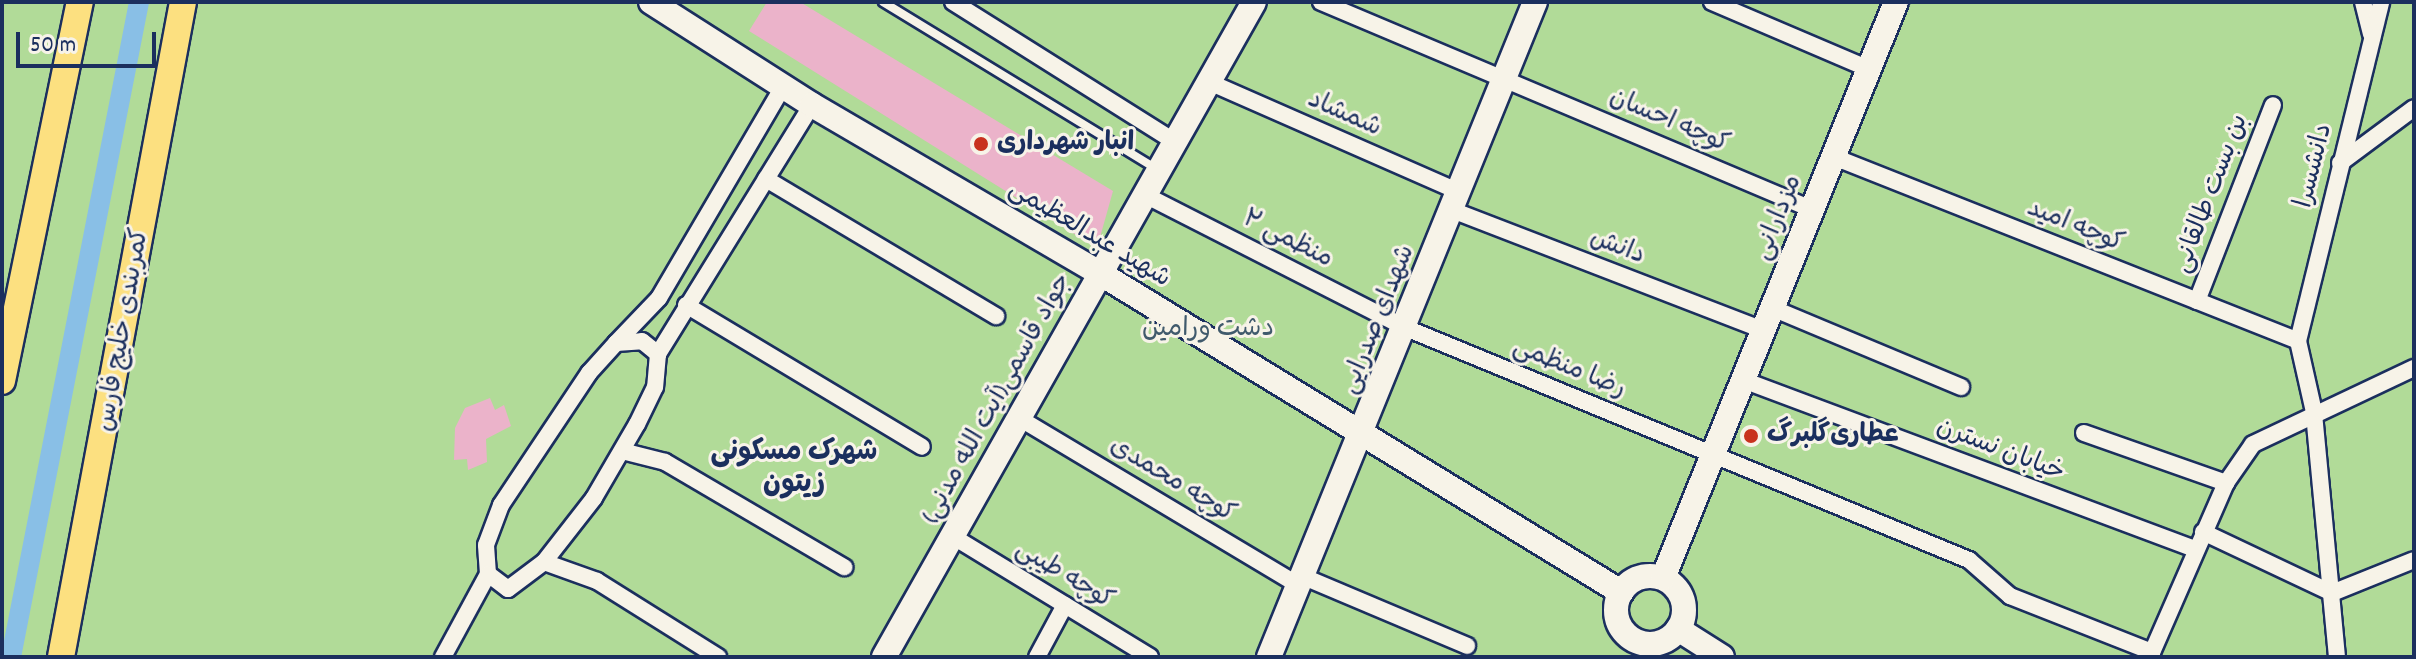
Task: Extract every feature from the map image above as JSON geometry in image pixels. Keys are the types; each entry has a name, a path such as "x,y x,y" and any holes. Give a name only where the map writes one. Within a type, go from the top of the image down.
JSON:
{"main road":[{"path":"2,381 80,2"},
{"name":"کمربندی خلیج فارس","path":"61,657 183,2"}],"street":[{"name":"شهید عبدالعظیمی","path":"651,2 812,105 1101,274 1621,592"},
{"path":"953,2 1175,142"},
{"name":"جواد قاسمی(آیت الله مدنی)","path":"884,657 1254,2"},
{"name":"کوچه احسان","path":"1321,2 1814,210"},
{"name":"شهدای صدرایی","path":"1269,657 1363,434 1535,2"},
{"path":"1712,2 1869,69"},
{"name":"مزدارانی","path":"1663,578 1896,2"},
{"path":"2363,2 2372,35"},
{"name":"دانشسرا","path":"2298,341 2381,2"},
{"name":"شمشاد","path":"1209,82 1456,201"},
{"path":"443,657 488,574 486,545 501,505 545,432 616,343 659,298 783,87"},
{"path":"488,574 508,589 544,562 594,498 655,387 658,354 812,105"},
{"name":"بن بست طالقانی","path":"2197,301 2273,105"},
{"path":"2340,163 2414,108"},
{"name":"کوچه امید","path":"1834,157 2298,341"},
{"path":"766,179 996,316"},
{"name":"منظمی ۲","path":"1145,195 1406,328"},
{"name":"دانش","path":"1456,201 1768,319 1961,387"},
{"path":"686,305 922,447"},
{"name":"رضا منظمی","path":"1406,328 1969,560 2010,596 2151,654"},
{"path":"616,343 642,341 658,354"},
{"path":"2298,341 2314,412 2337,657"},
{"path":"2151,654 2226,483 2253,444 2314,412 2414,368"},
{"name":"خیابان نسترن","path":"1743,380 2195,549"},
{"name":"کوچه محمدی","path":"1019,418 1302,581 1467,646"},
{"path":"2084,433 2226,483"},
{"path":"622,451 665,462 844,567"},
{"path":"2203,532 2332,593 2414,560"},
{"name":"کوچه طیبی","path":"952,536 1150,657"},
{"path":"544,562 597,581 718,657"},
{"path":"1663,578 1682,597 1678,629 1663,642 1634,650 1618,624 1615,610 1621,592 1636,579 1663,578"},
{"path":"1037,657 1065,605"},
{"path":"1678,629 1722,657"}],"lane":[{"path":"883,2 1160,170"}],"green space":[{"name":"دشت ورامین","path":"2,2 2414,2 2414,657 2,657"}],"building":[{"name":"انبار شهرداری","path":"767,2 800,2 1113,191 1097,248 749,31"},
{"path":"490,398 495,410 504,405 511,426 486,439 487,462 468,470 467,459 454,460 455,428 465,408"}],"waterway":[{"path":"11,657 139,2"}],"place":[{"name":"انبار شهرداری","path":"981,144"},
{"name":"عطاری‌گلبرگ","path":"1751,436"}],"district":[{"name":"شهرک مسکونی زیتون","path":"794,470"}]}
